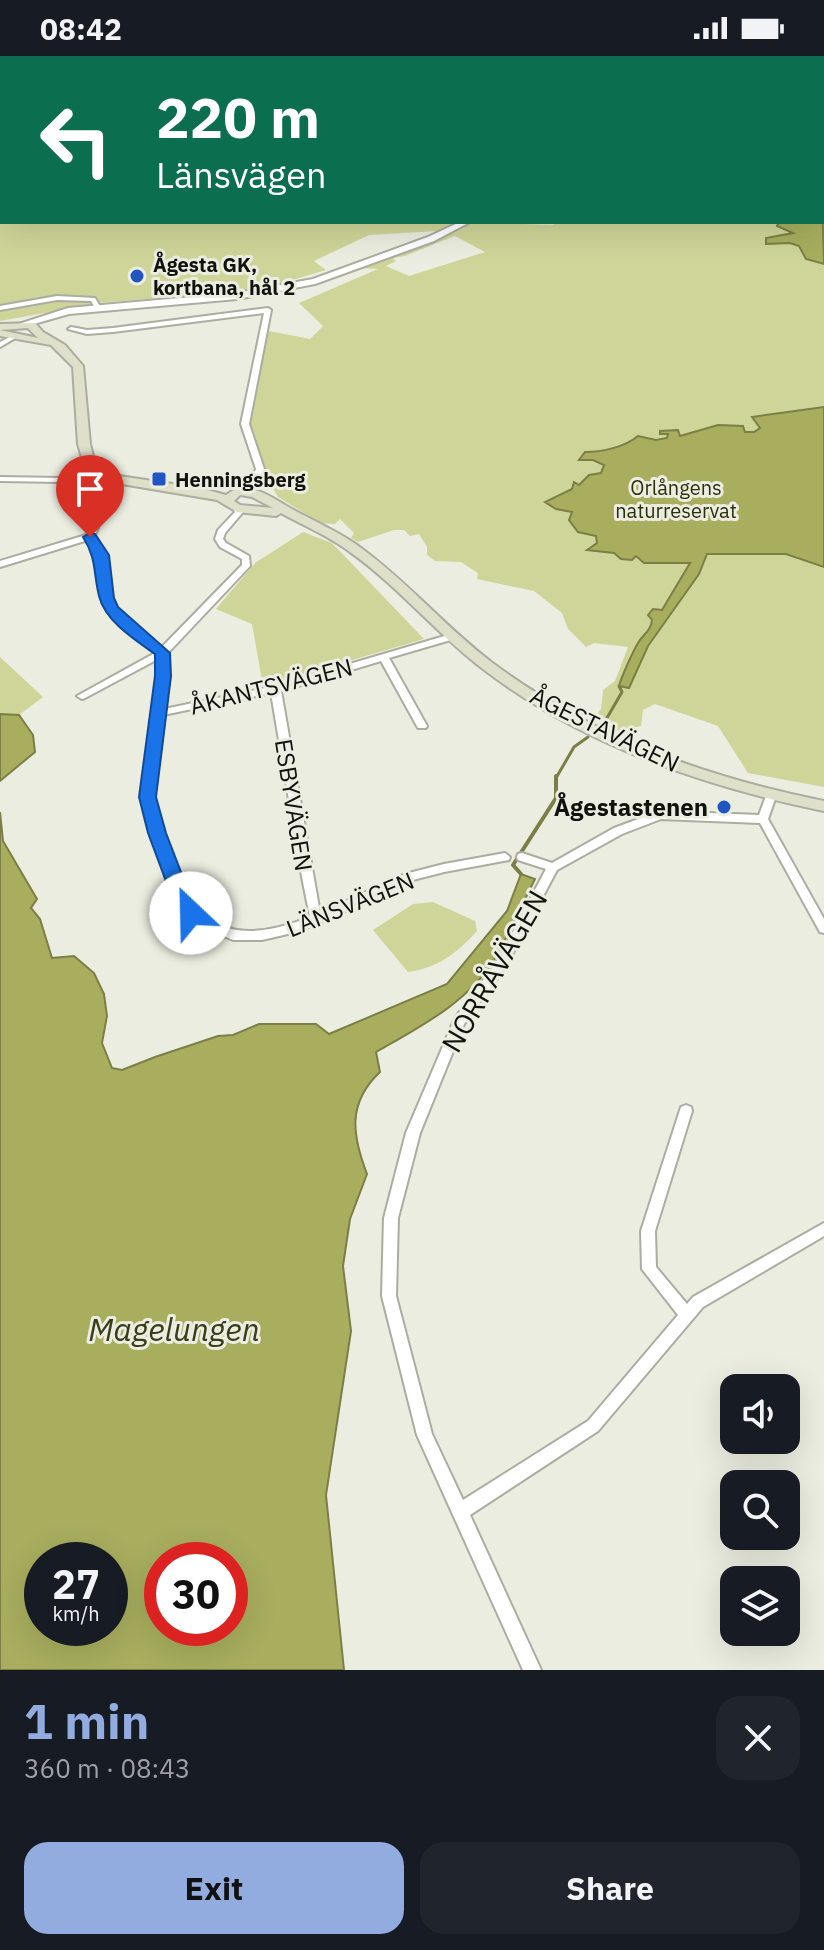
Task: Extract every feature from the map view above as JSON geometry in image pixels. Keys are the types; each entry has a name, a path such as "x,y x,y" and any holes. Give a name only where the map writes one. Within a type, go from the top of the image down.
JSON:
{"main road":[{"path":"11,331 36,328"},
{"name":"ÅGESTAVÄGEN","path":"36,328 61,347 78,366 84,444 94,467 116,479 200,492 297,517"},
{"path":"11,331 61,347"},
{"path":"255,495 258,503 236,503 255,495"},
{"name":"ÅGESTAVÄGEN","path":"255,495 335,535 365,557 451,637 517,685 589,727 679,766 771,796 824,806"}],"street":[{"path":"0,345 11,331 54,314 237,296 315,281 431,239 462,224"},
{"path":"0,308 71,297 93,299 98,308"},
{"path":"71,329 87,332 126,329 268,310 245,424 260,469 255,495"},
{"path":"36,328 54,314"},
{"path":"0,479 61,480"},
{"path":"82,696 162,653 246,566 246,558 223,545 219,539 239,512 236,503"},
{"path":"0,564 92,532 101,555 107,598 112,609 137,635 162,653"},
{"name":"ÅKANTSVÄGEN","path":"158,713 276,689 451,637"},
{"name":"LÄNSVÄGEN","path":"162,653 163,676 147,797 149,811 183,900 191,913 216,931 233,937 258,937 316,919 409,877 505,857"},
{"name":"ÅKANTSVÄGEN","path":"384,657 422,726"},
{"name":"ESBYVÄGEN","path":"276,689 276,709 299,820 305,876 316,919"},
{"path":"771,796 763,819 824,929"},
{"name":"NORRÅVÄGEN","path":"532,1670 425,1435 389,1296 391,1218 413,1133 459,1022 502,963 553,867 618,831 660,815 763,819"},
{"path":"522,857 553,867"},
{"path":"686,1111 648,1231 647,1249 649,1269 687,1315"},
{"path":"461,1511 593,1426 698,1302 824,1229"}],"green space":[{"path":"0,224 453,224 439,231 369,235 314,261 326,270 259,290 97,303 93,298 71,297 0,308"},
{"name":"Orlångens naturreservat","path":"461,224 824,224 824,787 748,773 718,726 655,704 643,710 641,726 616,732 612,722 597,714 601,709 603,690 615,681 628,647 594,643 586,647 568,629 562,613 534,591 477,579 478,573 461,562 435,561 427,555 427,547 419,534 410,536 404,530 394,530 358,542 351,538 354,533 340,519 335,524 321,523 278,497 268,480 248,421 269,331 310,339 323,326 299,303 378,269 356,268","holes":["455,236 485,252 409,276 386,266 396,261 393,258"]},
{"path":"62,300 91,302 90,305 0,321 0,311"},
{"path":"303,532 332,543 424,639 263,686 252,624 216,609 255,563"},
{"path":"0,657 43,697 19,715 0,714"},
{"path":"433,902 475,921 477,931 446,958 429,967 408,972 373,930 413,904"}],"water":[{"path":"823,224 824,264 806,259 799,246 790,243 766,244 766,238 793,233 777,226"},
{"path":"824,407 824,567 786,554 707,554 699,574 648,646 629,688 619,686 636,647 650,627 652,620 648,615 653,609 662,610 690,563 644,563 636,556 632,560 621,559 614,553 587,550 597,543 596,536 578,532 569,520 572,512 556,509 545,502 572,489 574,482 579,485 589,475 601,473 604,465 593,460 579,460 585,452 613,448 638,436 656,440 667,438 668,434 660,434 660,431 678,430 680,436 718,425 743,426 745,432 754,432 760,428 752,417"},
{"path":"0,714 19,715 33,735 35,752 0,781"},
{"name":"Magelungen","path":"0,812 3,841 37,899 31,908 40,919 52,958 74,956 94,973 104,994 107,1016 102,1043 112,1068 122,1070 259,1024 316,1024 329,1034 447,984 507,911 521,874 535,879 485,973 442,1012 376,1052 380,1072 369,1084 357,1108 356,1133 367,1174 350,1219 343,1266 351,1331 326,1495 344,1670 0,1670"}],"waterway":[{"path":"604,723 622,692 619,686"},
{"path":"556,778 574,747 588,737"},
{"path":"521,874 513,865 556,798 556,778"}],"place":[{"name":"Ågesta GK, kortbana, hål 2","path":"137,276"},
{"name":"Henningsberg","path":"159,479"},
{"name":"Ågestastenen","path":"724,807"}],"route":[{"path":"90,537 101,555 107,598 112,609 137,635 162,653 163,676 147,797 157,833 191,913"}]}
